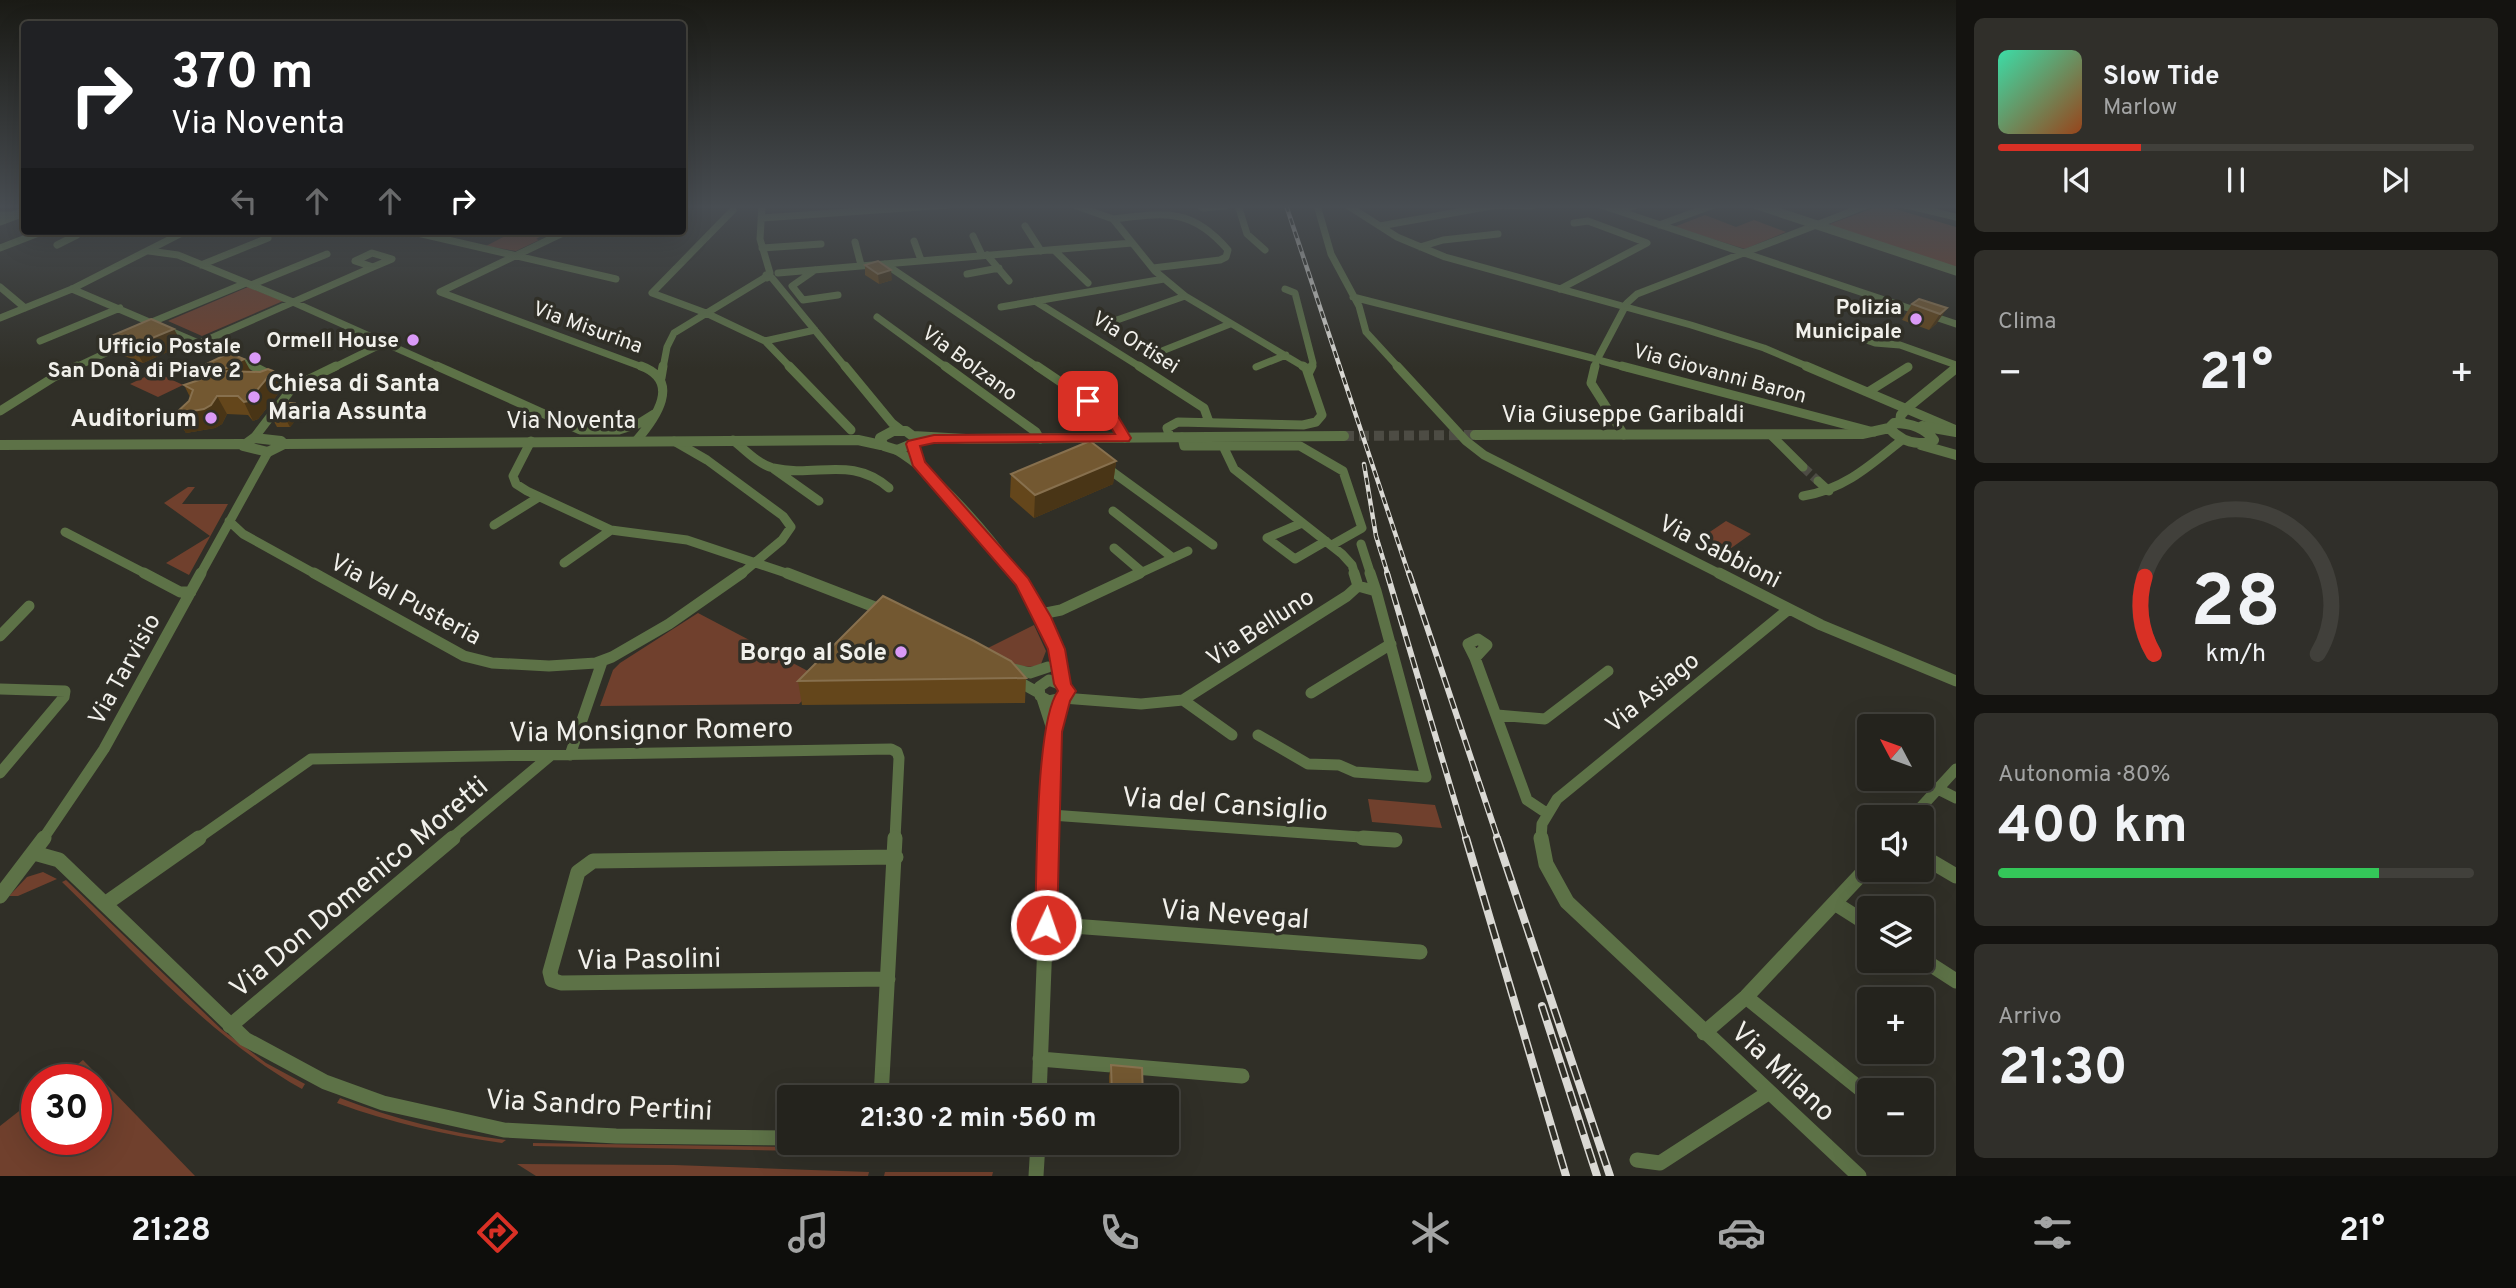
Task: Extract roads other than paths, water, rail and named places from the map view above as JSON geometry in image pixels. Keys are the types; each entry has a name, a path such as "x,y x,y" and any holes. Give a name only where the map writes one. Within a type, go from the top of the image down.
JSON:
{"street":[{"path":"0,318 72,289 131,260"},
{"path":"189,260 386,342 594,436 624,428 654,414"},
{"path":"201,265 214,260"},
{"path":"152,322 312,260"},
{"name":"Via Misurina","path":"505,260 440,292 639,363 654,371 661,378 663,396 648,429 637,438"},
{"path":"536,260 616,279"},
{"path":"684,260 652,292 706,313 765,341 852,430"},
{"path":"766,260 771,275 815,330 889,433 897,450 918,463 1012,569 1041,614 1061,664 1063,692 1053,732 1039,1085"},
{"path":"860,260 861,265"},
{"path":"661,378 667,347 674,333 771,275 818,268 920,260"},
{"path":"990,260 1009,281"},
{"path":"1064,260 1088,283"},
{"path":"1146,260 1185,296 1286,355 1309,372 1322,415 1316,422 1296,425 1178,422 1167,428 1184,446 1300,446 1343,471 1362,528 1329,543"},
{"path":"1153,268 1220,260"},
{"path":"1334,260 1359,306 1366,332 1473,440"},
{"path":"1454,260 1764,348 1907,408 1956,432"},
{"path":"1560,289 1615,260"},
{"path":"1624,435 1591,383 1597,360 1625,307 1637,294 1729,260"},
{"path":"1763,260 1956,324"},
{"path":"1921,260 1956,271"},
{"path":"885,264 1111,416 1125,438"},
{"path":"200,343 373,267"},
{"path":"818,268 792,286 806,301 838,295"},
{"path":"967,274 999,268"},
{"name":"Via Ortisei","path":"1000,307 1164,279"},
{"path":"0,287 25,308"},
{"path":"72,289 265,371 293,387"},
{"path":"1285,289 1295,293 1313,363 1309,372"},
{"path":"1117,320 1185,296"},
{"name":"Via Giovanni Baron","path":"1353,297 1875,432"},
{"name":"Via Ortisei","path":"1035,301 1116,349 1195,401 1204,408 1209,422"},
{"path":"40,341 120,308"},
{"name":"Via Bolzano","path":"877,317 1037,432 1040,439"},
{"path":"1163,351 1230,324"},
{"path":"153,332 164,327"},
{"path":"765,341 815,330"},
{"path":"1852,335 1875,343 1900,345 1956,367 1907,408 1901,415 1900,422 1956,432"},
{"path":"0,411 54,377 142,337"},
{"path":"284,444 268,452 246,448 248,441 293,387 386,342"},
{"path":"639,363 653,361 667,347"},
{"path":"1256,367 1286,355"},
{"path":"1868,392 1908,367"},
{"name":"Via Giovanni Baron","path":"1831,421 1848,435"},
{"name":"Via Giuseppe Garibaldi","path":"1473,440 1624,435 1848,435 1875,432 1900,422"},
{"path":"1913,425 1926,430 1934,439 1956,450"},
{"path":"624,428 637,438"},
{"path":"1889,428 1908,441 1956,456"},
{"path":"1934,439 1956,432"},
{"path":"889,433 913,441 1344,436"},
{"name":"Via Noventa","path":"284,444 531,441 594,436 674,441 858,440 889,433"},
{"name":"Via Giuseppe Garibaldi","path":"1862,434 1925,444 1934,439"},
{"name":"Via Giuseppe Garibaldi","path":"1771,435 1803,467"},
{"path":"1073,439 1080,450"},
{"path":"674,441 694,453 697,440"},
{"path":"733,440 819,501"},
{"path":"751,453 761,440"},
{"name":"Via Sabbioni","path":"1473,440 1506,466 1789,609 1857,641 1956,681"},
{"path":"0,445 248,441 281,441 284,444"},
{"path":"531,441 513,476 520,488 538,497 611,530 672,536 758,562 891,613"},
{"path":"897,450 913,441"},
{"path":"913,441 918,463"},
{"path":"1803,496 1821,495 1851,480 1908,441"},
{"path":"1223,446 1234,470 1329,543 1352,565 1358,586 1376,591"},
{"name":"Via Tarvisio","path":"0,896 34,853 104,749 268,452"},
{"name":"Via Val Pusteria","path":"229,521 243,534 481,663 602,662 615,657 758,562 790,533 789,521 694,453"},
{"path":"1097,461 1213,545"},
{"path":"772,468 849,469 877,479 890,488"},
{"path":"1818,481 1829,491"},
{"path":"494,525 538,497"},
{"path":"1112,510 1173,558"},
{"name":"Via Belluno","path":"1302,523 1267,538 1295,559 1329,543"},
{"path":"564,563 611,530"},
{"path":"65,532 180,592 191,592"},
{"path":"1258,735 1308,764 1339,765 1355,772 1426,777 1376,591 1360,544"},
{"path":"1114,548 1142,572"},
{"path":"1041,614 1061,610 1188,551"},
{"name":"Via Belluno","path":"1063,692 1097,700 1172,704 1183,701 1347,596 1358,586"},
{"path":"0,636 29,606"},
{"name":"Via Asiago","path":"1545,811 1789,609"},
{"path":"1045,682 1051,636"},
{"path":"1311,693 1391,644"},
{"path":"1475,658 1527,800 1545,811 1541,834 1543,856 1553,881 1567,902 1704,1033 1746,997 1857,880"},
{"path":"570,755 602,662"},
{"path":"1048,667 1030,673 989,663 1049,701 1063,692"},
{"name":"Via Asiago","path":"1497,715 1545,719 1608,671"},
{"path":"1053,732 1039,687 1054,680 1063,692"},
{"path":"0,689 65,691 64,697 0,773"},
{"path":"1183,701 1232,735"},
{"name":"Via Monsignor Romero","path":"105,904 311,759 891,749 897,752 899,758 896,858 882,1085"},
{"name":"Via Don Domenico Moretti","path":"230,1026 550,756"},
{"path":"1924,805 1956,769"},
{"path":"1938,789 1956,798"},
{"name":"Via del Cansiglio","path":"1051,815 1395,840"},
{"name":"Via Sandro Pertini","path":"34,853 59,860 245,1039 325,1082 383,1103 468,1124 542,1133 777,1138"},
{"name":"Via Pasolini","path":"888,979 561,984 552,980 550,972 578,872 593,861 896,858"},
{"path":"1934,863 1956,876"},
{"path":"1836,904 1857,917"},
{"name":"Via Nevegal","path":"1046,925 1420,952"},
{"path":"1934,967 1956,981"},
{"path":"1746,997 1857,1086"},
{"name":"Via Milano","path":"1704,1033 1859,1176"},
{"path":"1040,1059 1242,1076"},
{"name":"Via Milano","path":"1637,1160 1660,1163 1768,1093"},
{"path":"1035,1176 1037,1155"}],"tunnel":[{"path":"1344,436 1475,435"},
{"path":"1803,467 1818,481"}],"railway":[{"path":"1304,260 1409,575"},
{"path":"1364,464 1376,536 1388,575"},
{"path":"1387,573 1466,839"},
{"path":"1409,573 1498,839"},
{"path":"1466,838 1566,1176"},
{"path":"1497,838 1610,1176"},
{"path":"1542,1006 1597,1176"}],"place":[{"name":"Polizia Municipale","path":"1916,319"},
{"name":"Ormell House","path":"413,340"},
{"name":"Ufficio Postale San Donà di Piave 2","path":"255,358"},
{"name":"Chiesa di Santa Maria Assunta","path":"254,397"},
{"name":"Auditorium","path":"211,418"},
{"name":"Borgo al Sole","path":"901,652"}]}
